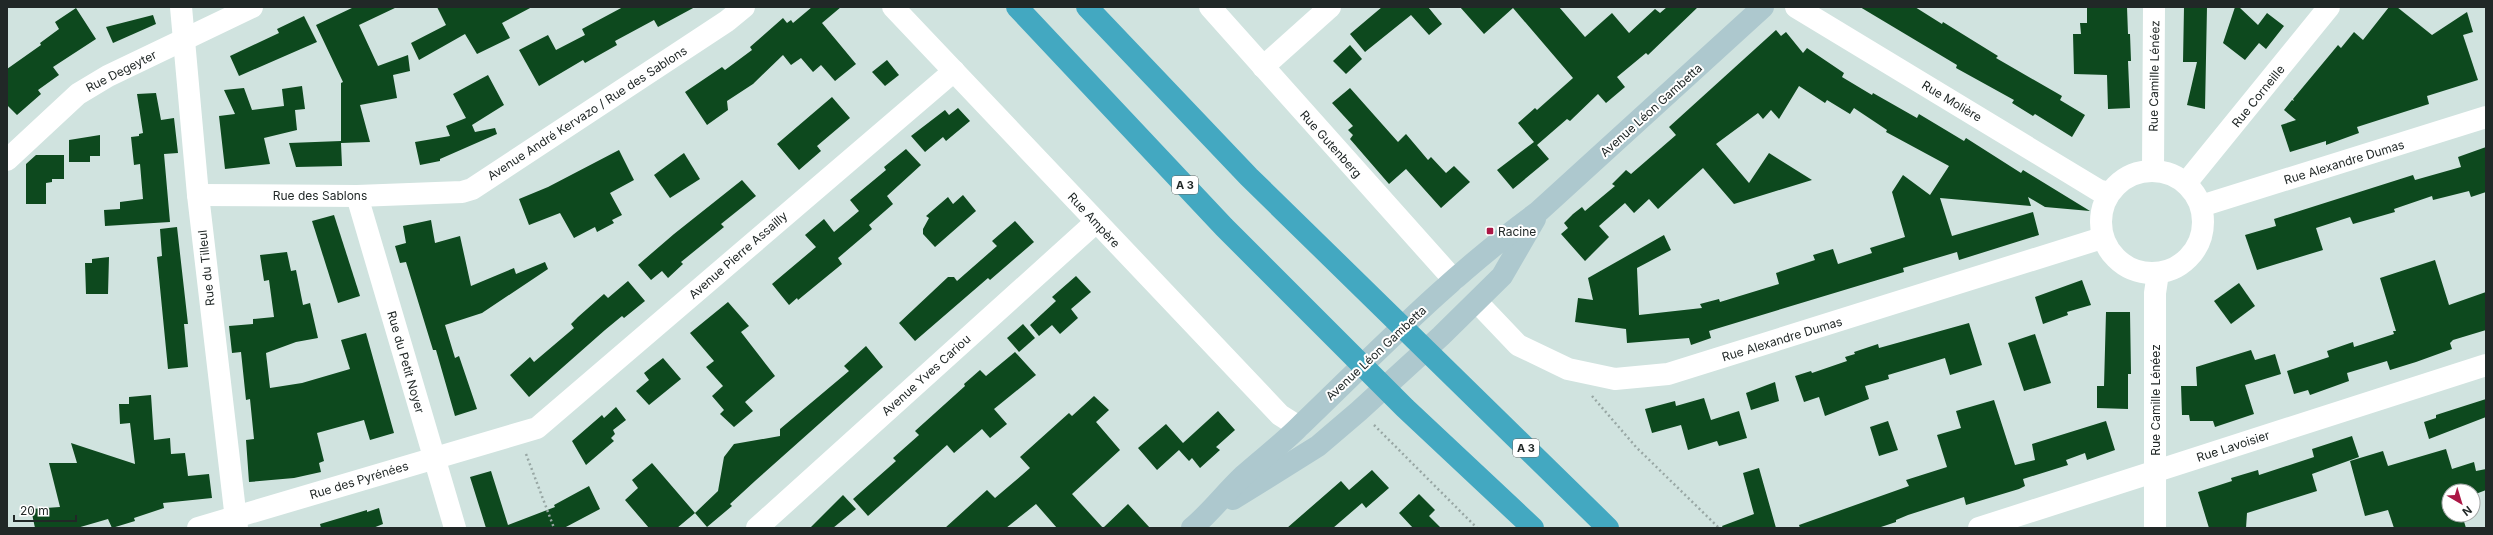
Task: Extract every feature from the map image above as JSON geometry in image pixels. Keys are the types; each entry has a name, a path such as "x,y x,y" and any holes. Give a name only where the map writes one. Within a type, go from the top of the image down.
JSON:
{"highway":[{"name":"A 3","path":"1017,7 1224,227 1350,351 1405,408 1533,528"},
{"name":"A 3","path":"1086,7 1249,177 1608,528"}],"street":[{"name":"Rue du Tilleul","path":"181,7 198,195 235,523"},
{"name":"Rue Degeyter","path":"7,160 78,94 108,76 252,7"},
{"name":"Avenue André Kervazo / Rue des Sablons","path":"442,192 462,192 472,189 727,21 744,7"},
{"name":"Rue Ampère","path":"893,7 1280,415 1299,427"},
{"name":"Rue Gutenberg","path":"1210,7 1454,280"},
{"path":"1263,67 1330,7"},
{"name":"Avenue Léon Gambetta","path":"1209,514 1242,477 1299,427 1454,280 1499,241 1538,212 1763,7"},
{"name":"Rue Molière","path":"1796,7 2098,190 2109,193"},
{"name":"Rue Camille Lénéez","path":"2153,170 2154,7"},
{"name":"Rue Corneille","path":"2186,183 2329,7"},
{"name":"Avenue Pierre Assailly","path":"519,434 537,428 954,71"},
{"name":"Rue Alexandre Dumas","path":"2201,206 2486,118"},
{"path":"2153,170 2170,174 2186,183 2195,194 2201,206 2203,224 2199,242 2189,257 2175,268 2158,273 2140,272 2124,266 2111,254 2102,238 2100,223 2102,207 2109,193 2120,180 2136,172 2153,170"},
{"name":"Rue des Sablons","path":"198,195 357,196 442,192"},
{"name":"Rue du Petit Noyer","path":"357,196 455,528"},
{"name":"Avenue Léon Gambetta","path":"1192,528 1209,514 1318,446 1359,411 1502,276 1538,212"},
{"name":"Avenue Yves Cariou","path":"757,528 1096,222"},
{"name":"Rue Alexandre Dumas","path":"1476,302 1518,346 1568,368 1615,378 1668,374 2102,238"},
{"name":"Rue Camille Lénéez","path":"2156,528 2155,293 2158,273"},
{"path":"1454,280 1476,302"},
{"name":"Rue Lavoisier","path":"1979,528 2486,365"},
{"path":"1299,427 1318,446"},
{"name":"Rue des Pyrénées","path":"198,528 235,523 434,458 519,434"}],"path":[{"path":"1568,368 1636,447 1719,528"},
{"path":"519,434 554,528"},
{"path":"1386,436 1477,528"}],"building":[{"path":"354,7 397,7 359,25 378,66 408,55 410,71 393,75 397,98 360,105 370,142 341,143 342,166 296,167 289,143 341,141 341,83 343,82 316,25"},
{"path":"437,7 532,7 502,23 510,38 477,54 465,34 419,60 411,43 446,25"},
{"path":"623,7 695,7 658,27 654,20 615,41 617,45 585,63 583,60 539,86 519,50 548,35 556,50 585,35 582,29"},
{"path":"812,7 841,7 822,23 856,64 835,81 821,65 813,72 801,58 791,65 783,55 753,84 727,101 728,110 707,125 685,92 722,67 725,70 752,50 750,47 783,18 787,23 791,20 793,23"},
{"path":"1382,7 1428,7 1442,24 1429,35 1411,15 1365,52 1350,34"},
{"path":"1460,7 1559,7 1585,37 1612,13 1629,33 1655,9 1660,13 1667,7 1698,7 1648,55 1646,53 1617,77 1625,87 1606,103 1598,94 1570,121 1567,119 1537,145 1549,159 1513,189 1497,170 1534,142 1518,123 1535,108 1537,110 1573,78 1513,8 1484,34"},
{"path":"1860,7 1915,7 1942,24 1943,22 1998,56 1996,58 2062,96 2060,100 2085,115 2072,137 2035,114 2033,116 2012,103 2014,100 1956,68 1957,65"},
{"path":"2087,7 2127,7 2131,61 2128,61 2130,108 2108,109 2107,75 2074,74 2073,34 2081,34 2080,23 2087,23"},
{"path":"2184,7 2207,7 2205,109 2187,105 2197,62 2183,62"},
{"path":"2235,7 2239,7 2258,25 2267,13 2284,26 2266,49 2259,43 2245,60 2223,43"},
{"path":"2389,7 2397,7 2432,35 2467,12 2473,32 2463,35 2478,80 2427,96 2429,104 2357,127 2359,133 2326,145 2326,141 2290,152 2281,125 2296,120 2284,110 2292,100 2294,101 2293,99 2338,45 2341,48 2354,32 2363,40"},
{"path":"76,8 96,39 53,67 59,75 38,90 41,94 17,115 7,105 7,69 41,45 40,43 59,29 55,22"},
{"path":"153,15 156,24 113,43 106,27"},
{"path":"304,16 317,42 239,76 230,56 279,33 277,29"},
{"path":"1776,30 1781,36 1786,32 1803,53 1807,48 1844,73 1842,77 1872,95 1873,93 1917,118 1919,114 1964,141 1966,138 2021,173 2023,170 2090,211 2045,207 2028,197 2031,206 1940,198 1952,236 2033,212 2039,235 1959,260 1957,252 1903,268 1904,272 1709,331 1711,338 1691,345 1689,338 1627,343 1626,329 1575,322 1578,298 1593,300 1588,278 1664,235 1671,250 1637,268 1639,315 1702,308 1700,304 1719,299 1720,302 1779,284 1776,273 1815,260 1813,255 1833,249 1838,264 1872,253 1870,248 1905,237 1892,192 1903,175 1930,195 1949,166 1886,132 1887,130 1854,108 1850,114 1827,100 1825,103 1799,86 1779,119 1771,110 1763,119 1758,113 1716,144 1749,183 1769,153 1812,180 1734,204 1703,168 1658,209 1649,199 1634,213 1625,203 1599,226 1609,237 1585,261 1561,234 1568,228 1564,223 1573,214 1582,207 1585,211 1615,186 1612,184 1626,170 1631,174 1676,135 1669,127"},
{"path":"1350,45 1362,59 1346,74 1333,61"},
{"path":"887,60 899,75 885,86 872,72"},
{"path":"488,75 504,105 472,125 475,132 495,128 497,134 440,159 440,161 420,165 415,142 450,136 446,126 466,118 453,94"},
{"path":"302,86 305,109 295,110 297,130 264,138 270,164 225,169 219,116 235,114 224,90 244,88 252,110 284,106 282,89"},
{"path":"1350,88 1398,142 1406,134 1428,160 1431,157 1446,173 1454,166 1470,182 1441,208 1406,169 1389,184 1350,139 1353,135 1348,130 1353,126 1332,103"},
{"path":"156,93 161,120 174,118 178,153 164,154 170,222 105,226 104,210 120,209 120,202 143,199 140,164 134,165 131,137 139,136 139,134 143,133 137,94"},
{"path":"832,97 850,118 817,146 821,151 799,170 777,144"},
{"path":"958,108 970,121 946,141 943,137 925,152 911,136 945,110 949,115"},
{"path":"100,135 100,156 90,156 90,162 69,162 69,140"},
{"path":"2486,147 2486,192 2471,197 2469,191 2433,200 2432,196 2394,209 2395,212 2353,224 2350,217 2316,228 2323,250 2257,270 2245,235 2276,226 2274,219 2413,175 2415,180 2461,167 2458,157"},
{"path":"906,149 921,165 887,196 893,204 869,225 872,229 838,258 842,264 798,300 797,298 789,305 772,284 816,247 805,235 824,219 834,232 859,211 850,200 886,170 884,167"},
{"path":"619,150 634,180 610,193 622,215 612,220 614,223 597,232 595,227 574,238 560,213 529,225 519,199 548,187"},
{"path":"684,153 700,179 670,198 654,175"},
{"path":"36,155 64,155 64,179 52,179 52,182 46,183 46,204 26,204 26,164"},
{"path":"742,180 756,196 721,224 724,227 681,262 683,264 668,278 662,271 651,280 638,265 674,234"},
{"path":"963,195 976,211 935,247 923,234 923,229 929,218 926,216 948,197 953,204"},
{"path":"334,215 360,296 338,303 312,221"},
{"path":"431,220 435,243 460,236 471,286 514,268 516,274 545,262 548,269 482,313 445,325 455,358 459,356 477,409 455,416 436,350 433,350 406,262 400,263 395,246 406,243 403,226"},
{"path":"1015,221 1034,242 990,280 988,278 915,341 899,323 948,277 954,277 957,281 997,246 992,241"},
{"path":"177,227 188,324 184,324 188,367 168,369 157,257 162,256 160,229"},
{"path":"287,252 291,271 296,270 303,305 310,303 318,338 296,342 266,353 270,388 302,383 350,369 341,340 366,333 394,433 370,440 364,420 317,433 324,461 319,463 321,472 294,478 249,482 246,440 254,439 250,399 246,400 241,352 232,353 229,326 253,324 253,319 274,317 269,280 264,281 260,255"},
{"path":"109,257 108,294 86,294 85,263 92,263 92,259"},
{"path":"2435,260 2449,305 2486,292 2486,330 2453,340 2450,343 2452,349 2416,362 2390,370 2387,361 2347,373 2349,381 2310,395 2308,390 2294,394 2287,371 2329,357 2327,351 2353,342 2354,347 2394,334 2393,331 2396,331 2380,278"},
{"path":"1076,276 1091,292 1071,309 1078,318 1060,334 1052,325 1039,336 1030,325 1056,301 1052,297"},
{"path":"2082,280 2091,305 2067,312 2068,315 2043,324 2035,297"},
{"path":"628,281 645,301 624,318 622,316 605,330 529,397 510,375 530,357 534,362 574,328 571,324 604,294 608,298"},
{"path":"2239,283 2255,306 2231,324 2214,301"},
{"path":"728,302 749,326 741,332 775,376 745,402 753,411 734,427 720,414 724,410 712,396 723,386 706,367 714,361 690,333"},
{"path":"2106,312 2130,312 2131,374 2128,374 2128,409 2097,408 2097,386 2104,386"},
{"path":"1969,323 1982,365 1950,375 1945,358 1888,375 1889,379 1865,386 1869,399 1825,416 1819,397 1804,402 1795,376 1811,371 1812,373 1847,361 1845,357 1855,354 1854,352 1878,344 1879,348"},
{"path":"1023,324 1035,338 1019,352 1007,338"},
{"path":"2035,334 2051,383 2024,391 2008,343"},
{"path":"866,346 883,367 755,481 730,504 732,506 707,527 695,513 718,491 724,457 734,444 780,436 780,429 849,371 844,366"},
{"path":"2251,350 2255,360 2275,354 2281,374 2245,385 2254,414 2215,427 2213,421 2190,421 2189,415 2182,415 2181,386 2197,386 2196,367"},
{"path":"1015,352 1036,375 994,409 1007,424 990,438 982,429 954,453 947,445 868,516 853,499 896,461 893,458 919,435 915,431 965,386 964,384 980,370 986,376"},
{"path":"663,358 681,379 649,405 636,391 649,380 644,373"},
{"path":"1775,382 1779,401 1751,410 1746,393"},
{"path":"151,395 154,440 170,438 171,454 185,453 188,476 209,474 212,498 163,503 164,508 134,518 135,521 112,528 108,519 77,528 35,528 31,509 60,507 49,463 77,463 71,443 135,464 130,423 120,424 119,404 129,404 129,397"},
{"path":"1094,396 1109,410 1096,422 1120,450 1072,494 1103,528 1057,528 1036,504 1006,528 945,528 987,490 995,498 1030,468 1020,457 1069,413 1072,416"},
{"path":"1704,398 1711,420 1739,411 1747,438 1719,446 1717,441 1688,450 1681,425 1652,433 1645,409 1675,401 1676,406"},
{"path":"2486,399 2486,417 2429,439 2424,422 2436,418 2436,415"},
{"path":"1994,400 2015,465 2035,460 2032,444 2106,421 2115,450 2087,460 2085,453 2066,460 2068,465 2023,479 2025,486 2019,489 1966,505 1964,497 1908,515 1896,520 1896,522 1878,528 1800,528 1799,525 1909,486 1906,480 1947,467 1937,435 1961,428 1956,411"},
{"path":"616,407 626,420 613,430 615,434 611,438 614,441 586,465 572,441 602,415 604,418"},
{"path":"1218,411 1235,430 1216,447 1220,450 1200,468 1192,458 1189,461 1179,450 1157,470 1138,448 1166,424 1183,443"},
{"path":"1888,421 1898,450 1879,456 1870,427"},
{"path":"2352,436 2359,457 2312,474 2317,491 2247,513 2246,528 2209,528 2198,492 2232,481 2231,478 2258,470 2259,475 2314,457 2312,449"},
{"path":"2446,449 2452,469 2474,462 2476,471 2486,469 2486,490 2481,492 2481,483 2441,483 2441,523 2464,523 2466,528 2394,528 2388,510 2365,516 2350,461 2383,451 2388,466"},
{"path":"652,463 695,513 677,528 649,528 625,500 638,488 632,480"},
{"path":"1759,468 1776,528 1723,528 1722,526 1754,514 1743,473"},
{"path":"1372,470 1389,488 1366,508 1362,503 1333,528 1287,528 1341,481 1349,490"},
{"path":"491,471 508,525 555,507 554,505 589,486 600,509 564,528 486,528 470,477"},
{"path":"1419,494 1435,510 1429,516 1441,528 1413,528 1399,513"},
{"path":"843,495 856,509 833,528 810,528"},
{"path":"1128,504 1150,528 1103,528"},
{"path":"379,508 383,524 373,528 321,528 320,524 367,510 367,512"}],"place":[{"name":"Racine","path":"1490,231"}]}
